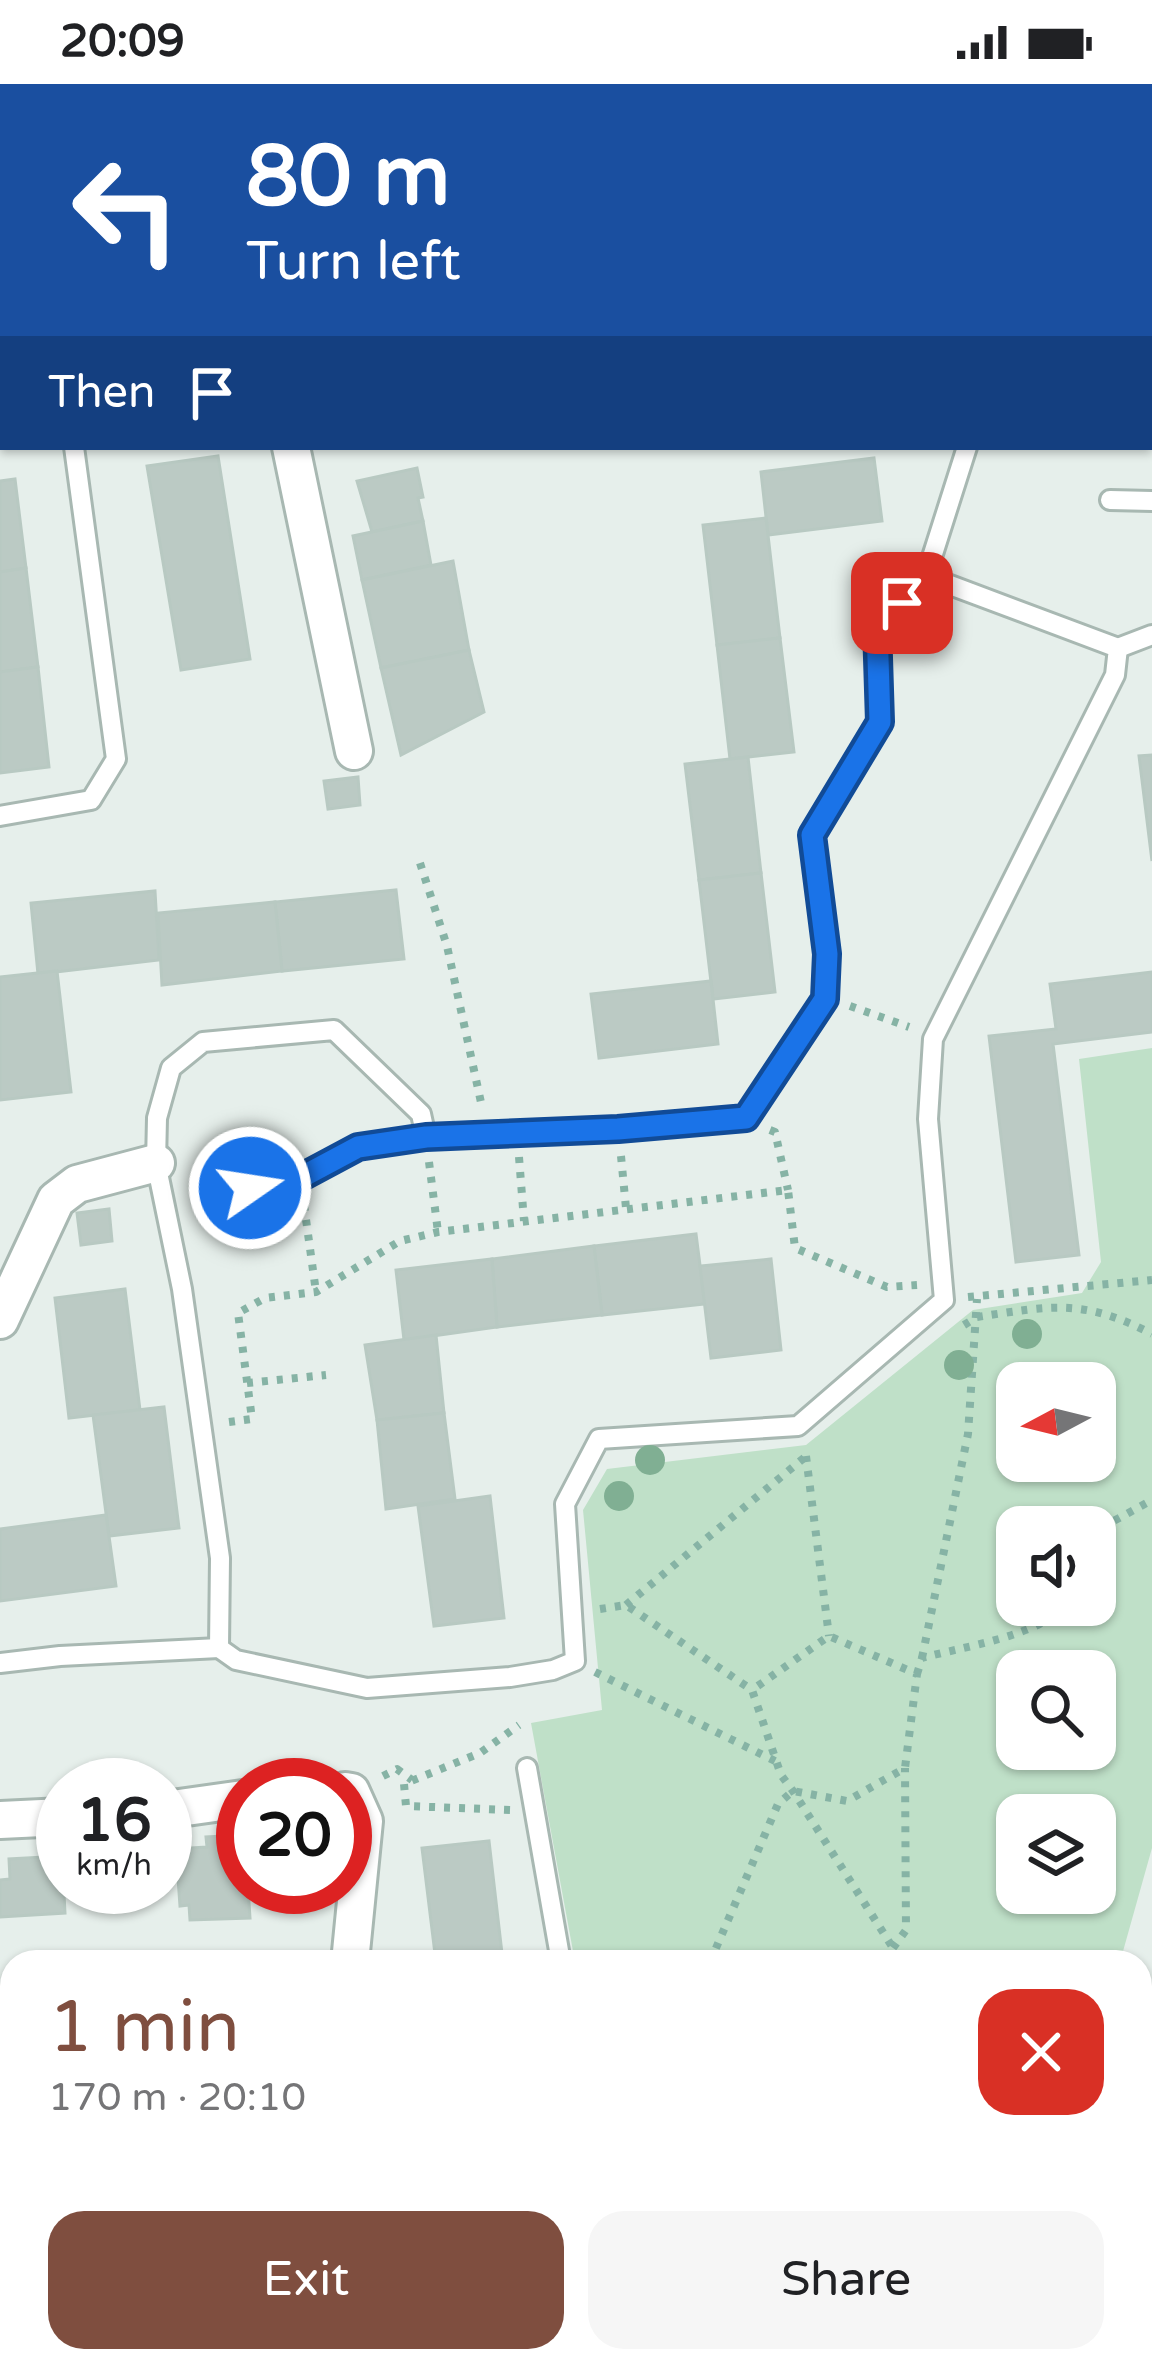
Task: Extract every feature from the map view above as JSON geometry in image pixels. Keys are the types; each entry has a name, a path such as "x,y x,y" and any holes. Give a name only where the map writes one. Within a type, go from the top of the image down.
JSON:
{"street":[{"path":"292,450 354,751"},
{"path":"0,1320 56,1200 76,1184 156,1163"},
{"path":"0,1820 36,1818"},
{"path":"351,1950 355,1914"}],"lane":[{"path":"0,816 92,800 116,758 74,450"},
{"path":"250,1188 300,1178 358,1147 426,1137 746,1118 825,999 827,954 812,835 880,722 877,626 926,576 966,450"},
{"path":"1110,500 1152,501"},
{"path":"926,576 1118,648 1152,635"},
{"path":"0,1664 60,1656 219,1648 236,1660 367,1688 510,1677 575,1661 565,1504 599,1439 798,1426 944,1300 928,1119 933,1039 1114,675 1118,648"},
{"path":"219,1648 220,1558 182,1289 156,1163 157,1118 171,1068 203,1042 334,1030 421,1114 426,1137"},
{"path":"527,1768 559,1950"}],"path":[{"path":"420,863 447,946 488,1132"},
{"path":"883,1016 900,1023"},
{"path":"746,1118 775,1132 795,1248 887,1287 922,1284 944,1300 1152,1280"},
{"path":"618,1129 626,1208"},
{"path":"517,1133 524,1221"},
{"path":"426,1137 438,1232"},
{"path":"201,1426 252,1419 238,1313 265,1298 316,1292 400,1240 788,1190"},
{"path":"309,1236 316,1292"},
{"path":"626,1605 752,1690 777,1762 893,1948 906,1930 904,1768 917,1674 968,1434 977,1295"},
{"path":"962,1326 977,1317 1073,1305 1121,1318 1152,1334"},
{"path":"247,1383 326,1375"},
{"path":"572,1613 626,1605 823,1442"},
{"path":"806,1456 829,1636"},
{"path":"1116,1520 1152,1500"},
{"path":"922,1658 1039,1626"},
{"path":"829,1636 917,1674"},
{"path":"752,1690 829,1636"},
{"path":"575,1661 777,1762"},
{"path":"519,1725 480,1753 404,1784 406,1806 535,1812"},
{"path":"793,1791 848,1801 904,1768"},
{"path":"715,1950 778,1804 793,1791"}],"green space":[{"path":"1152,1048 1152,1848 1123,1950 573,1950 531,1723 602,1710 583,1510 607,1469 806,1445 973,1310 1082,1293 1101,1262 1079,1059"}],"building":[{"path":"218,456 250,659 181,670 147,466"},
{"path":"874,458 882,521 768,535 761,472"},
{"path":"417,468 423,521 372,532 357,481"},
{"path":"15,479 26,568 0,572 0,481"},
{"path":"766,518 780,638 717,645 703,525"},
{"path":"423,521 431,565 362,580 353,536"},
{"path":"453,561 469,650 381,668 362,580"},
{"path":"26,568 38,667 0,672 0,572"},
{"path":"780,638 794,752 730,759 717,645"},
{"path":"469,650 484,712 401,755 381,668"},
{"path":"38,667 49,767 0,773 0,672"},
{"path":"1152,755 1152,861 1139,756"},
{"path":"748,757 761,873 699,880 685,764"},
{"path":"358,777 360,805 328,809 324,781"},
{"path":"761,873 775,992 713,999 699,880"},
{"path":"396,890 404,959 282,971 275,902"},
{"path":"155,891 159,960 38,974 31,903"},
{"path":"275,902 282,971 162,985 158,913"},
{"path":"57,971 71,1092 0,1100 0,977"},
{"path":"1152,972 1152,1032 1053,1044 1079,1255 1016,1262 989,1036 1056,1029 1050,984"},
{"path":"711,981 718,1044 599,1058 591,994"},
{"path":"109,1209 112,1241 81,1245 77,1213"},
{"path":"696,1234 705,1304 602,1315 594,1246"},
{"path":"594,1246 602,1315 497,1327 492,1259"},
{"path":"492,1259 497,1327 404,1340 396,1270"},
{"path":"771,1259 781,1350 711,1358 700,1266"},
{"path":"125,1289 140,1410 69,1418 55,1298"},
{"path":"436,1335 444,1413 377,1420 365,1345"},
{"path":"164,1407 179,1528 109,1536 93,1415"},
{"path":"444,1413 455,1499 386,1509 377,1420"},
{"path":"490,1496 504,1618 434,1626 418,1506"},
{"path":"106,1515 116,1586 0,1601 0,1529"},
{"path":"216,1836 216,1914 250,1914 250,1918 190,1920 192,1848 207,1847 206,1837"},
{"path":"489,1841 502,1950 435,1950 422,1848"},
{"path":"36,1857 36,1914 49,1914 0,1917 0,1880 10,1879 9,1859"}],"route":[{"path":"250,1188 300,1178 358,1147 426,1137 746,1118 825,999 827,954 812,835 880,722 877,626 902,603"}]}
